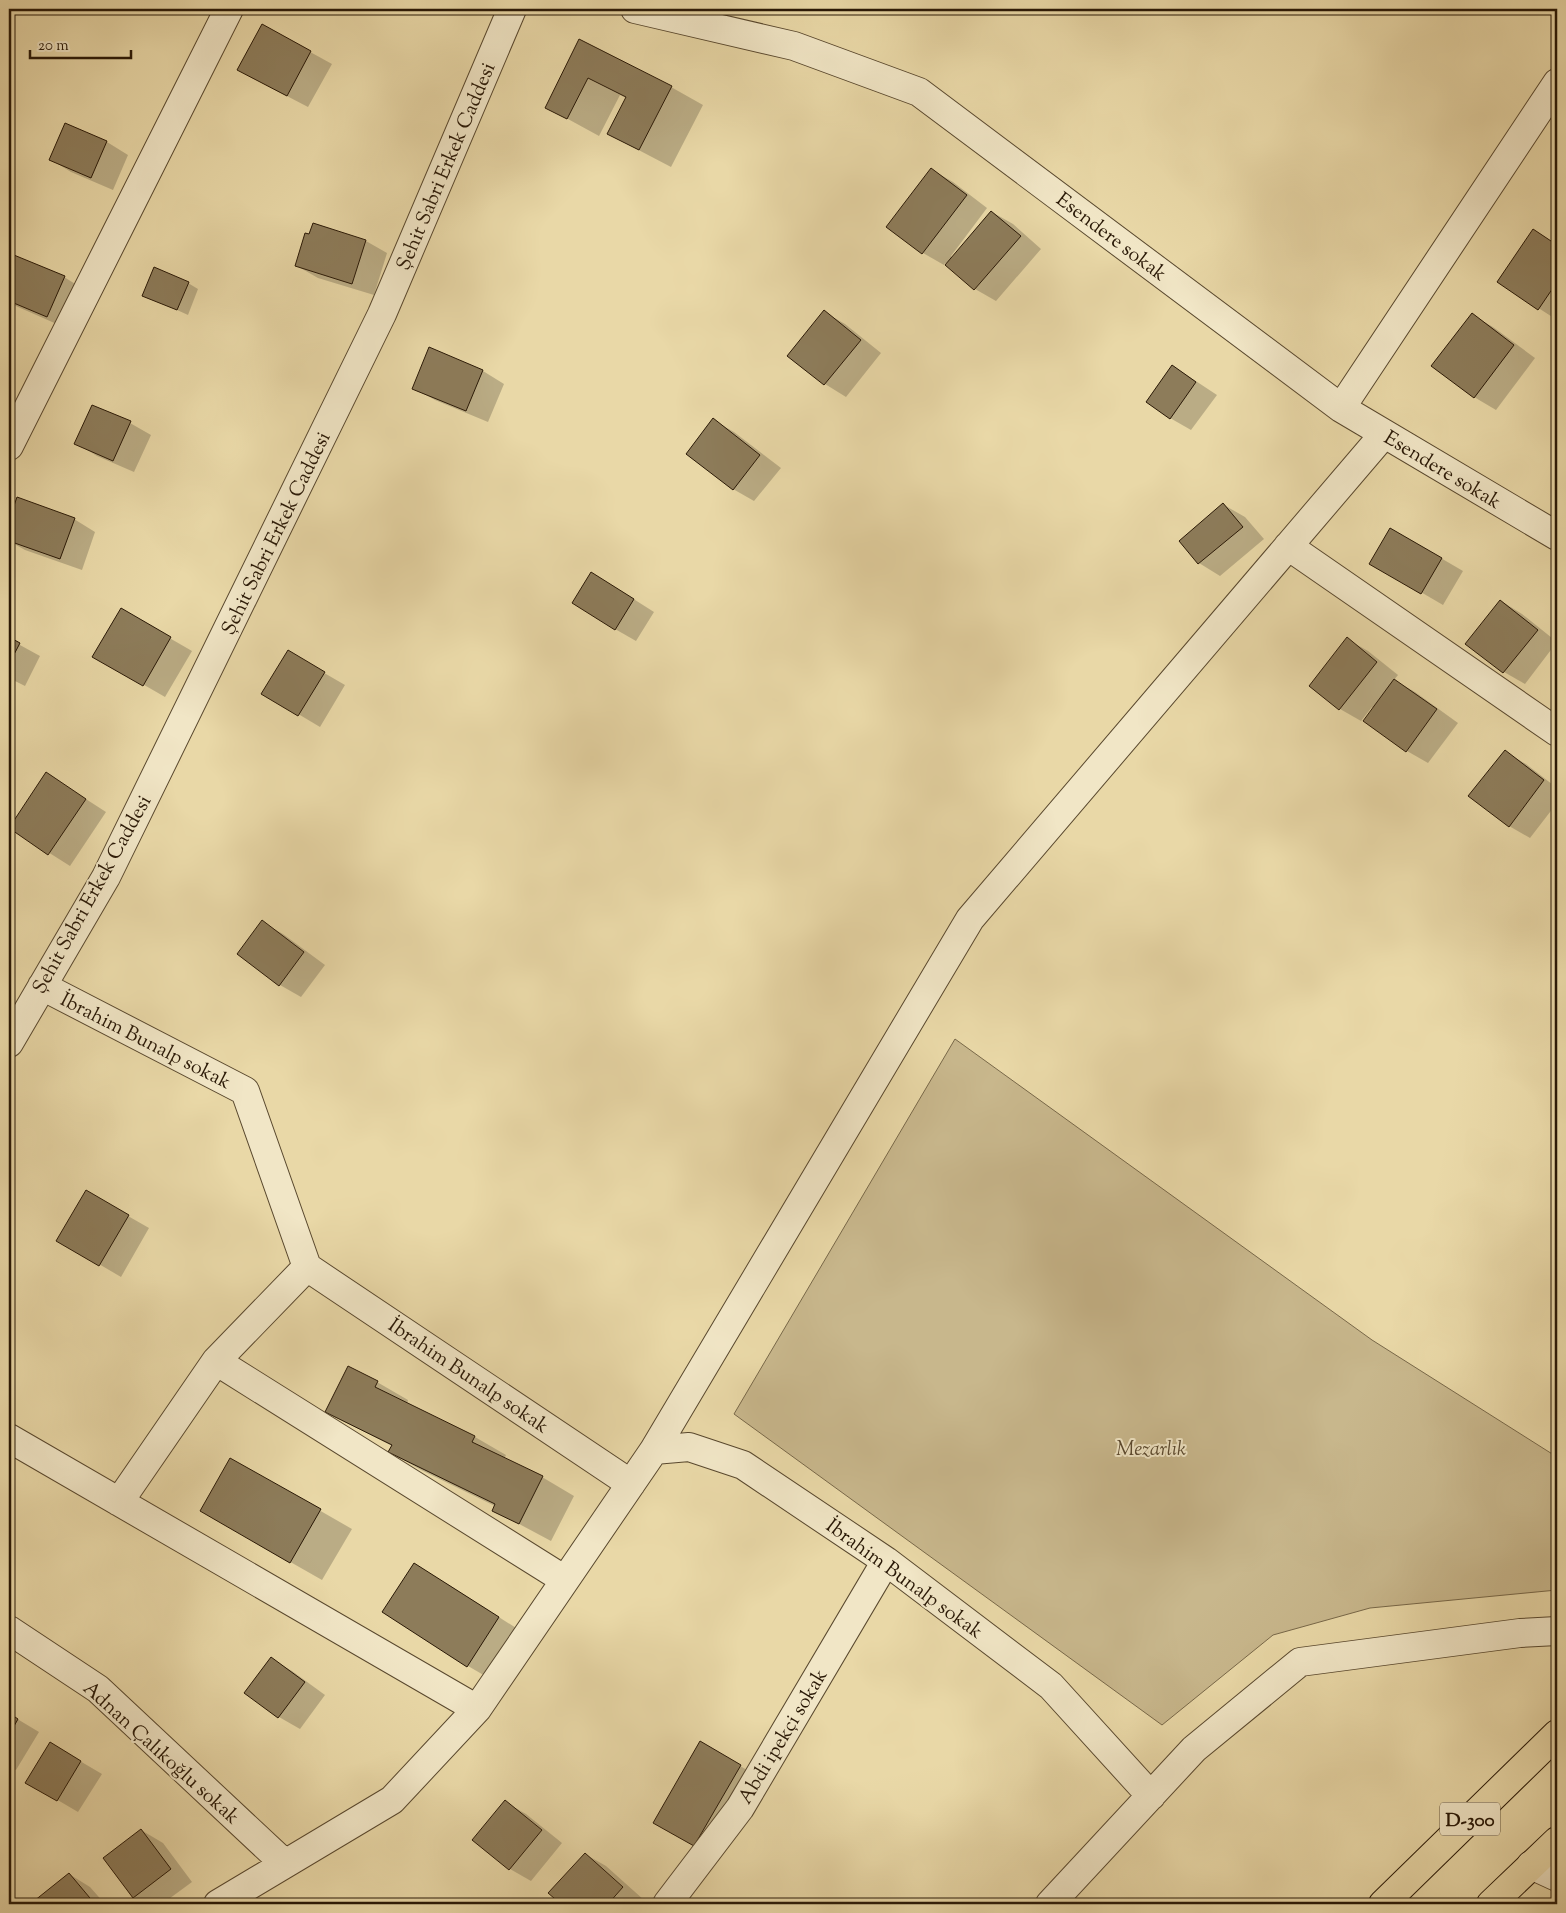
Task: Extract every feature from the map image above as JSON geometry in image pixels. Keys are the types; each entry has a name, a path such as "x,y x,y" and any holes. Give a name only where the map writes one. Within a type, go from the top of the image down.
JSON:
{"highway":[{"name":"D-300","path":"1383,1904 1557,1734"},
{"path":"1491,1904 1557,1841"}],"street":[{"path":"9,446 229,9"},
{"name":"Şehit Sabri Erkek Caddesi","path":"9,1043 106,876 382,314 512,9"},
{"name":"Esendere sokak","path":"635,9 794,46 920,92 1341,408 1557,536"},
{"path":"1341,408 1557,83"},
{"path":"218,1904 392,1800 477,1708 654,1450 970,919 1384,434"},
{"path":"1288,546 1557,732"},
{"name":"İbrahim Bunalp sokak","path":"42,986 245,1091 307,1267 631,1484"},
{"path":"119,1502 216,1362 307,1267"},
{"path":"216,1362 565,1580"},
{"path":"9,1438 477,1708"},
{"name":"İbrahim Bunalp sokak","path":"654,1450 690,1447 743,1465 886,1561 1051,1686 1151,1796"},
{"name":"Abdi ipekçi sokak","path":"667,1904 740,1808 886,1561"},
{"name":"Adnan Çalıkoğlu sokak","path":"9,1630 98,1689 284,1864"},
{"path":"1050,1904 1194,1749 1300,1662 1520,1633 1557,1631"},
{"path":"1532,1866 1557,1877"}],"green space":[{"name":"Mezarlık","path":"955,1039 1372,1340 1557,1457 1557,1590 1370,1608 1273,1635 1162,1725 734,1414"}],"building":[{"path":"262,24 311,51 287,96 237,70"},
{"path":"579,39 672,86 639,150 607,134 626,97 588,78 567,119 545,108"},
{"path":"65,123 107,141 91,178 49,160"},
{"path":"931,168 967,195 922,254 886,227"},
{"path":"991,211 1021,236 974,290 945,265"},
{"path":"313,223 366,240 352,284 295,266 305,233 309,234"},
{"path":"1533,229 1557,245 1557,282 1538,310 1497,282"},
{"path":"9,253 65,276 47,317 9,301"},
{"path":"154,267 189,282 177,310 142,296"},
{"path":"824,310 861,340 824,385 787,356"},
{"path":"1472,313 1514,345 1474,398 1431,366"},
{"path":"429,347 483,370 466,411 412,389"},
{"path":"1172,365 1196,382 1170,419 1146,402"},
{"path":"92,405 131,421 113,461 74,444"},
{"path":"713,418 760,455 733,490 686,454"},
{"path":"17,497 75,518 60,559 9,541 9,520"},
{"path":"1223,503 1243,527 1198,564 1179,541"},
{"path":"1390,528 1442,558 1421,594 1369,564"},
{"path":"591,572 634,599 615,630 572,603"},
{"path":"1500,600 1538,630 1503,673 1465,644"},
{"path":"121,608 171,637 143,686 92,657"},
{"path":"9,637 20,643 9,664"},
{"path":"1347,637 1377,662 1339,710 1309,686"},
{"path":"288,650 325,672 298,716 261,694"},
{"path":"1394,679 1437,709 1406,752 1363,721"},
{"path":"1505,750 1544,780 1509,827 1468,796"},
{"path":"46,772 86,799 48,855 9,828"},
{"path":"262,920 304,952 279,986 237,954"},
{"path":"86,1190 129,1215 99,1266 56,1241"},
{"path":"348,1366 378,1381 375,1387 475,1436 472,1442 543,1476 519,1524 492,1511 495,1504 388,1452 392,1445 325,1412"},
{"path":"230,1458 321,1509 290,1563 200,1511"},
{"path":"414,1563 499,1617 467,1667 382,1612"},
{"path":"271,1657 305,1682 278,1718 244,1693"},
{"path":"9,1713 18,1719 9,1735"},
{"path":"700,1741 741,1765 694,1846 653,1823"},
{"path":"50,1742 81,1761 57,1801 25,1783"},
{"path":"505,1800 542,1830 509,1870 472,1840"},
{"path":"141,1829 171,1869 133,1898 103,1858"},
{"path":"585,1853 623,1887 608,1904 561,1904 548,1893"},
{"path":"69,1873 95,1904 37,1904 34,1901"}]}
